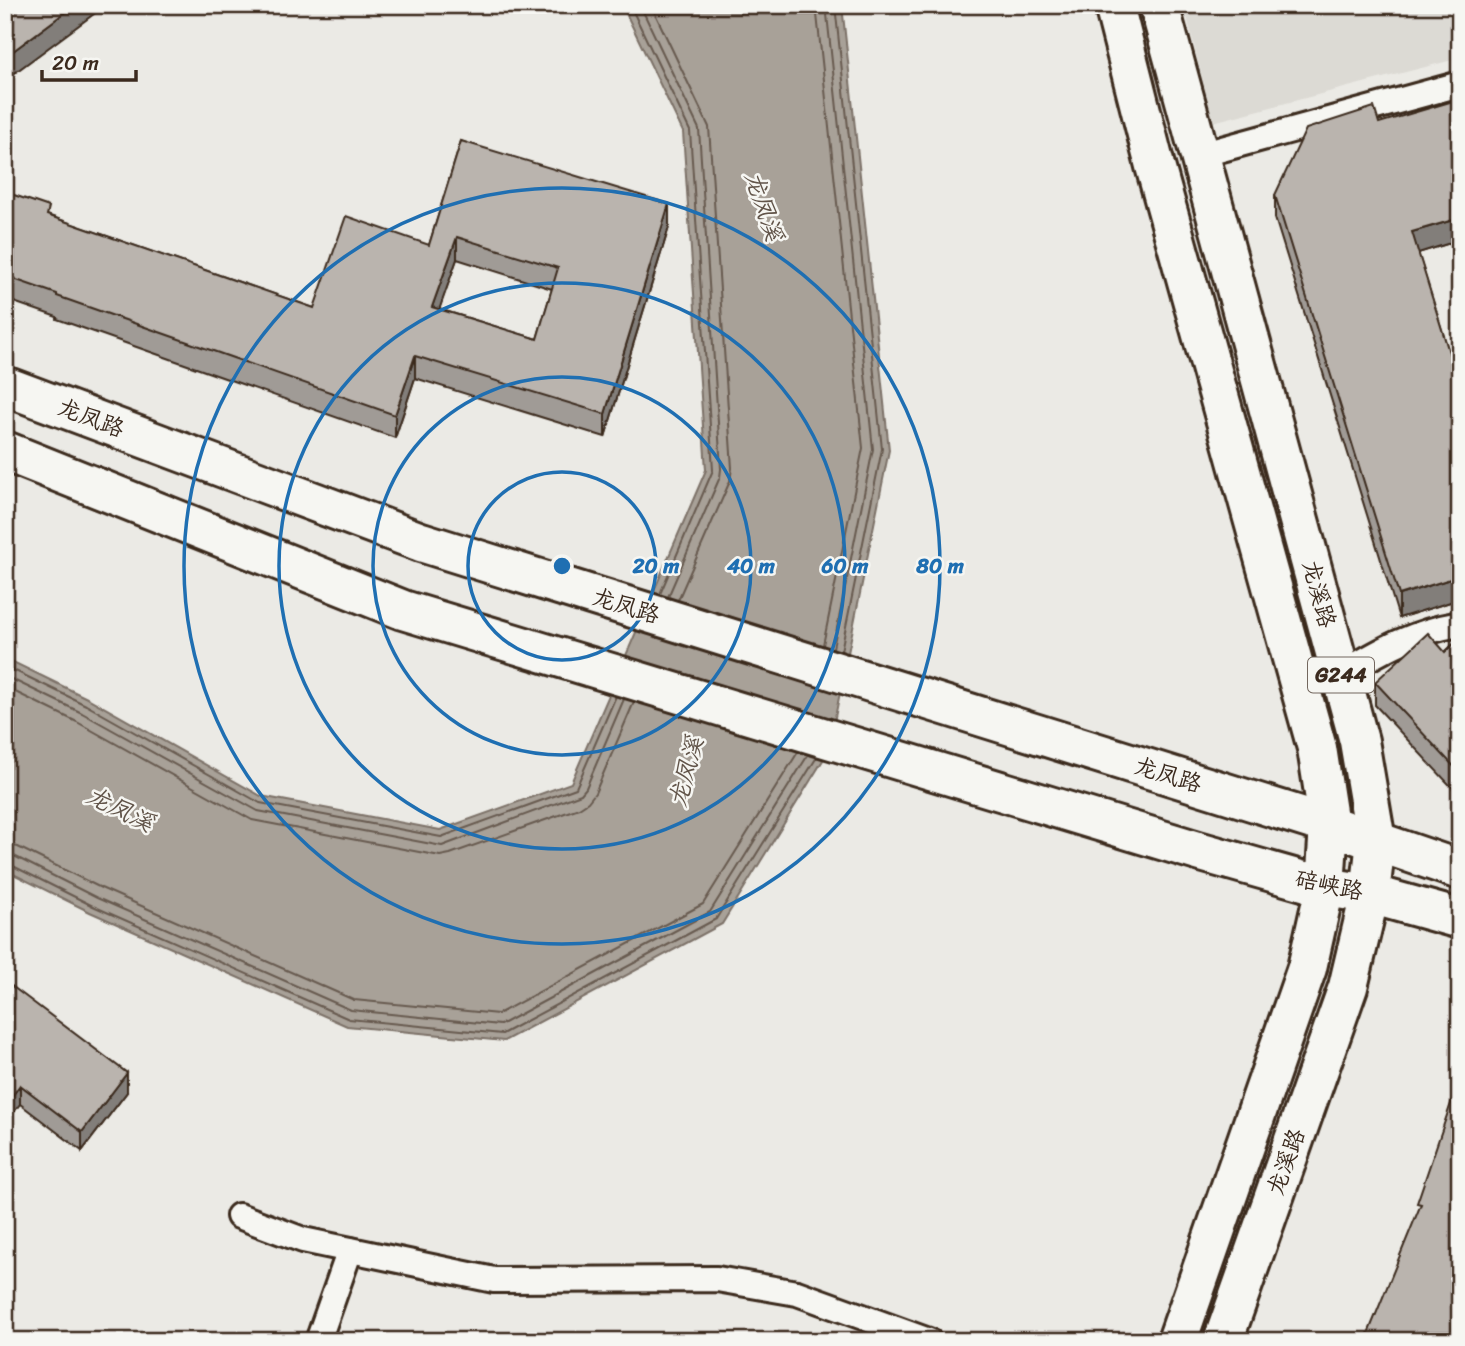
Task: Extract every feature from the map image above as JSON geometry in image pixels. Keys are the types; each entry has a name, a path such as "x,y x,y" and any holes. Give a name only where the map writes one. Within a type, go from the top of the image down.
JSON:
{"main road":[{"name":"龙溪路","path":"1114,5 1155,166 1317,748 1329,825 1325,887 1307,968 1177,1341"},
{"name":"龙溪路","path":"1159,5 1359,741 1376,841 1370,894 1348,987 1223,1341"},
{"name":"龙凤路","path":"5,386 421,542 1329,825"},
{"name":"碚峡路","path":"5,451 403,610 1198,851 1325,887 1370,894 1460,919"},
{"path":"1329,825 1460,870"}],"street":[{"path":"1200,155 1460,84"},
{"path":"1341,674 1391,645 1434,629 1460,624"},
{"path":"239,1216 303,1240 494,1280 717,1279 797,1293 899,1335 929,1341"},
{"path":"318,1341 350,1250"}],"shaded area":[{"path":"1184,5 1460,5 1460,58 1213,122"}],"water":[{"name":"龙凤溪","path":"622,5 842,5 889,450 828,752 722,924 504,1041 347,1026 90,912 5,870 5,658 89,699 261,796 440,830 571,783 706,470 683,132"}],"building":[{"path":"5,5 75,5 5,57"},
{"path":"1460,99 1460,218 1412,232 1460,388 1460,576 1399,595 1275,195 1306,129 1374,107 1379,123"},
{"path":"461,141 669,204 605,414 415,356 395,415 57,296 5,276 5,192 49,207 47,215 314,308 346,216 429,245","holes":["457,237 558,268 537,339 432,307"]},
{"path":"1428,633 1445,652 1460,638 1460,773 1375,682"},
{"path":"5,981 127,1073 82,1132 20,1085 5,1106"},
{"path":"1460,1077 1460,1341 1365,1341 1421,1204 1417,1203"}]}
